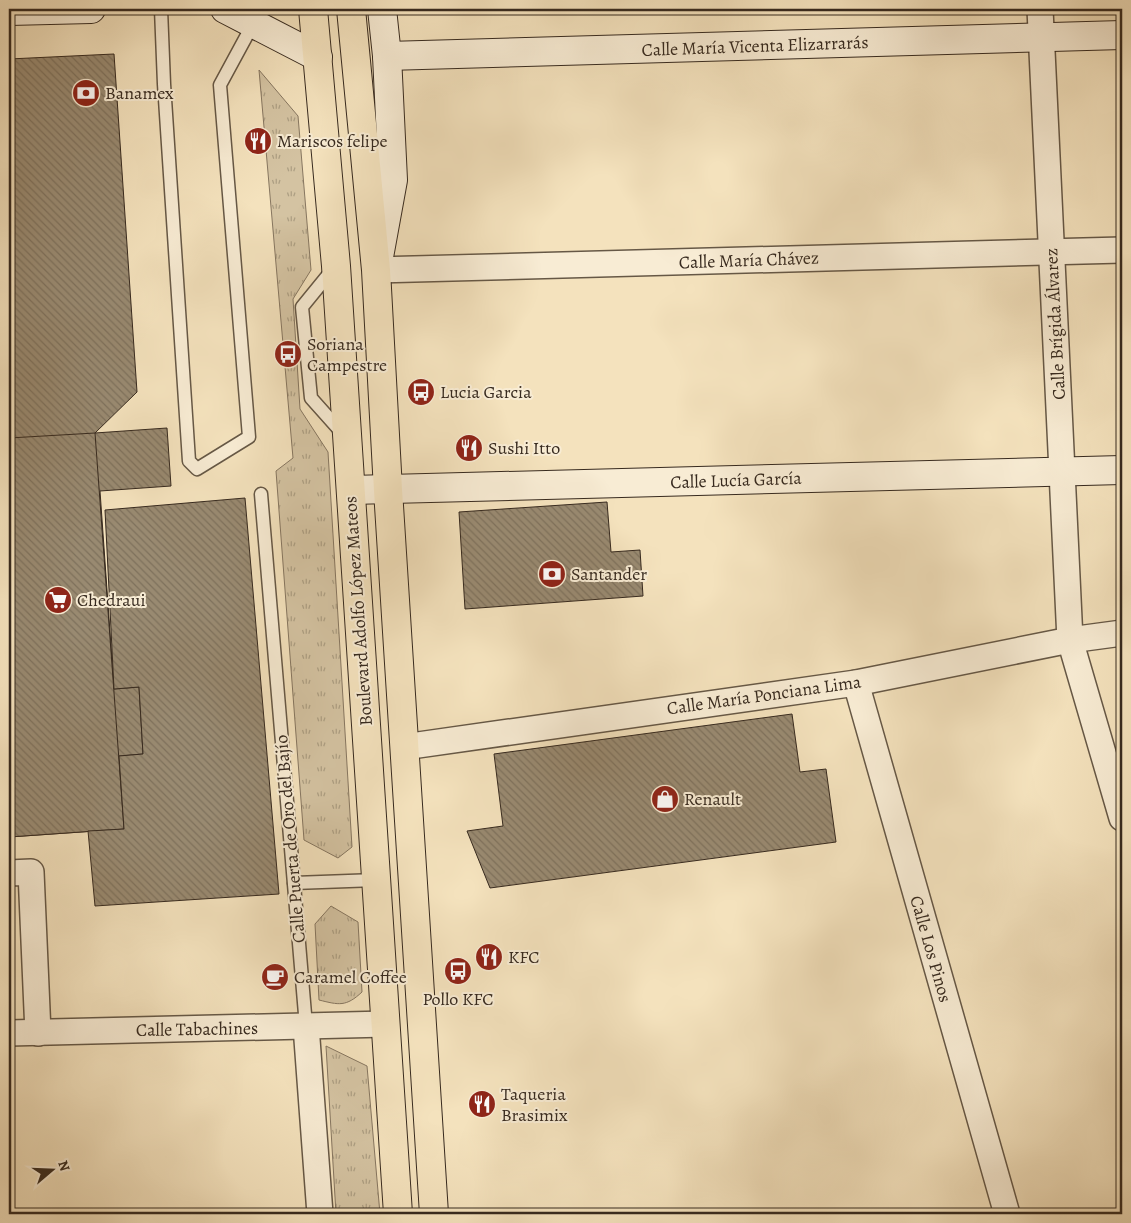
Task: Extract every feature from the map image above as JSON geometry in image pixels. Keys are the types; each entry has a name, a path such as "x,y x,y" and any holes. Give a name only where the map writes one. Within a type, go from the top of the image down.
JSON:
{"main road":[{"name":"Boulevard Adolfo López Mateos","path":"313,9 336,266 398,1214"},
{"name":"Boulevard Adolfo López Mateos","path":"351,9 376,270 388,490 434,1214"}],"street":[{"path":"9,11 91,9"},
{"path":"225,9 318,57"},
{"name":"Boulevard Adolfo López Mateos","path":"376,270 392,180 387,56 382,9"},
{"name":"Calle Brígida Álvarez","path":"1040,9 1070,640 1122,818"},
{"name":"Calle María Vicenta Elizarrarás","path":"387,56 1122,36"},
{"name":"Calle María Chávez","path":"376,270 1122,250"},
{"name":"Calle Lucía García","path":"351,490 1122,470"},
{"name":"Calle María Ponciana Lima","path":"404,747 856,683 1070,640 1122,633"},
{"name":"Calle Los Pinos","path":"856,683 1007,1214"},
{"path":"9,873 31,872 38,1032"},
{"name":"Calle Tabachines","path":"9,1033 386,1024"},
{"name":"Calle Puerta de Oro del Bajío","path":"306,1026 320,1214"}],"lane":[{"path":"160,9 189,461 197,469 249,437 220,85 253,24"},
{"path":"336,266 302,308 310,398 347,438"},
{"name":"Calle Puerta de Oro del Bajío","path":"261,494 306,1026"},
{"path":"294,884 376,880"}],"green space":[{"path":"259,70 298,116 311,270 293,299 300,409 328,452 352,847 338,858 304,840 276,471 293,458"},
{"path":"331,906 358,922 362,992 342,1004 319,1000 315,924"},
{"path":"326,1046 367,1066 380,1214 336,1214"}],"building":[{"path":"114,54 137,392 95,433 167,428 171,486 100,491 114,689 139,687 143,754 119,756 124,829 9,837 9,59"},
{"name":"Chedraui","path":"95,433 124,829 9,837 9,438"},
{"path":"245,498 279,894 95,906 88,831 124,829 119,756 143,754 139,687 114,689 105,510"},
{"name":"Santander","path":"607,502 611,552 640,550 643,596 465,609 459,512"},
{"name":"Renault","path":"792,714 800,772 826,769 836,842 490,888 467,831 503,826 494,754"}],"place":[{"name":"Banamex","path":"86,93"},
{"name":"Mariscos felipe","path":"258,141"},
{"name":"Soriana Campestre","path":"288,354"},
{"name":"Lucia Garcia","path":"421,392"},
{"name":"Sushi Itto","path":"469,448"},
{"name":"Santander","path":"552,574"},
{"name":"Chedraui","path":"58,600"},
{"name":"Renault","path":"665,799"},
{"name":"KFC","path":"489,957"},
{"name":"Pollo KFC","path":"458,971"},
{"name":"Caramel Coffee","path":"275,977"},
{"name":"Taqueria Brasimix","path":"482,1104"}]}
